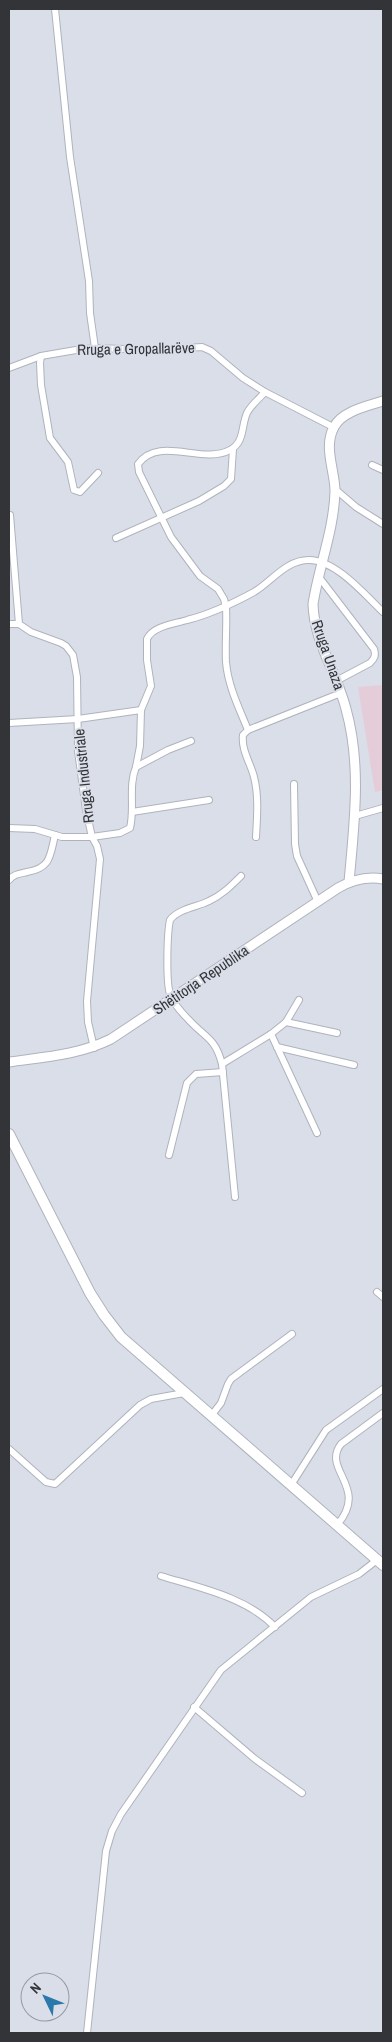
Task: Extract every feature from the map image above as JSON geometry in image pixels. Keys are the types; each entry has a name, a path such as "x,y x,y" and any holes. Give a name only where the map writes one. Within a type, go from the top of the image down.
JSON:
{"main road":[{"path":"334,427 348,414 383,401"},
{"name":"Rruga Unaza","path":"334,427 330,445 335,489 330,531 313,604 319,639 341,693 349,720 355,762 354,816 349,882"},
{"name":"Shëtitorja Republika","path":"9,1062 94,1048 112,1039 172,1000 349,882 366,878 383,879"},
{"path":"9,1134 104,1315 121,1337 380,1562"}],"street":[{"path":"55,9 70,157 89,281 90,313 95,348"},
{"name":"Rruga e Gropallarëve","path":"9,368 42,356 63,351 95,348 153,350 202,347 211,351 243,378 265,392 334,427"},
{"path":"42,356 40,363 41,385 50,438 68,462 74,490 80,492 98,474"},
{"path":"248,730 233,694 228,676 226,662 226,607 222,594 213,584 200,576 171,537 138,468 138,464 142,459 162,450 208,454 233,449 242,438 246,415 265,392"},
{"path":"116,538 199,501 228,483 231,479 233,449"},
{"path":"372,465 383,470"},
{"path":"335,489 356,507 383,524"},
{"path":"10,515 19,624"},
{"path":"9,723 78,719 141,710 151,686 146,650 147,640 151,633 226,607 256,590 274,575 291,565 309,560 323,562 352,582 383,612"},
{"path":"319,577 374,649 375,654 370,663 336,682"},
{"name":"Rruga Industriale","path":"9,624 19,624 31,632 61,643 70,651 77,677 78,751 86,810 92,837 126,831 130,828 132,781 140,746 141,710"},
{"path":"256,837 255,780 242,738 248,730 341,693"},
{"path":"136,766 168,750 192,741"},
{"path":"294,784 297,856 318,902"},
{"path":"132,812 209,800"},
{"path":"354,816 383,808"},
{"path":"9,828 26,828 69,838 92,837 97,846 100,859 87,1001 94,1048"},
{"path":"9,880 15,874 33,871 45,866 49,859 55,835"},
{"path":"235,1197 223,1072 218,1049 212,1040 188,1019 172,1000 168,984 170,920 177,914 210,901 226,892 241,876"},
{"path":"222,1064 271,1034 286,1022 299,1000"},
{"path":"286,1022 338,1034"},
{"path":"271,1034 317,1132"},
{"path":"277,1047 354,1065"},
{"path":"169,1155 187,1083 196,1074 223,1072"},
{"path":"377,1292 383,1297"},
{"path":"212,1416 221,1403 231,1379 292,1334"},
{"path":"291,1485 326,1430 383,1389"},
{"path":"9,1449 46,1482 55,1484 140,1405 151,1399 184,1392"},
{"path":"337,1525 347,1512 350,1504 349,1494 337,1462 337,1449 383,1413"},
{"path":"87,2033 106,1851 112,1832 121,1814 221,1670 311,1597 380,1562"},
{"path":"161,1576 248,1606 266,1617 275,1627"},
{"path":"194,1707 255,1759 302,1793"}],"shaded area":[{"path":"383,685 383,790 375,792 358,687"}]}
